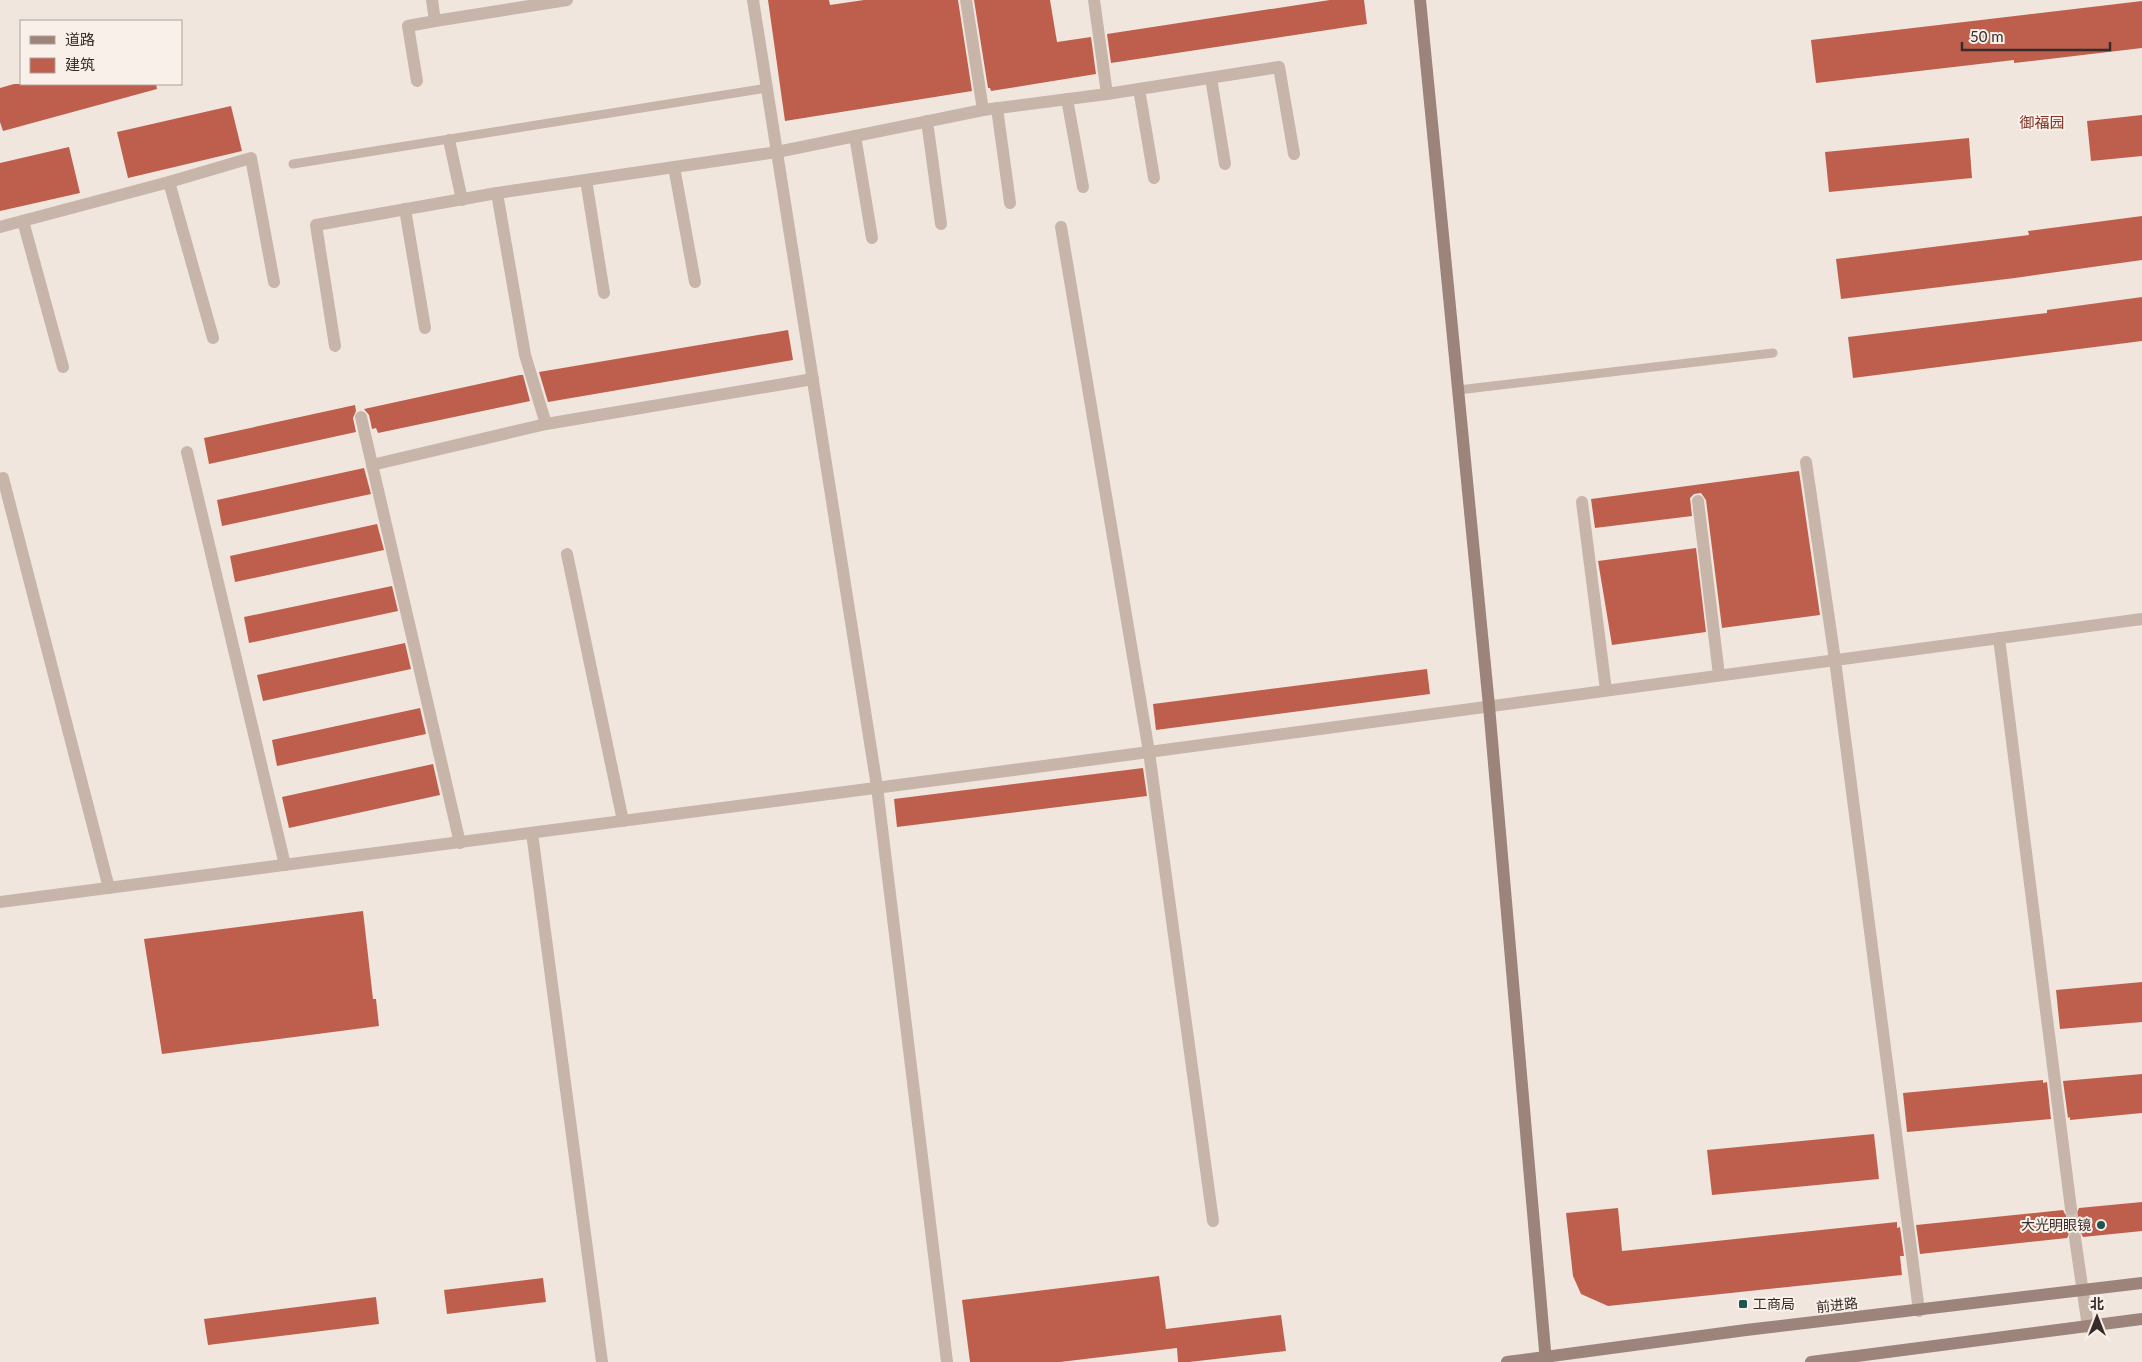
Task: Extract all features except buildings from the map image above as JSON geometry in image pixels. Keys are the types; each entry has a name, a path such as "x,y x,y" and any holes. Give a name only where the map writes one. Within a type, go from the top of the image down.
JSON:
{"street":[{"path":"432,0 436,21"},
{"path":"417,81 408,26 567,0"},
{"path":"753,0 877,787 947,1362"},
{"path":"966,0 983,110"},
{"path":"1094,0 1108,94"},
{"path":"1420,0 1490,706 1546,1359"},
{"path":"335,346 316,225 497,193 777,152 983,110 1108,94 1279,67 1294,154"},
{"path":"1211,78 1225,164"},
{"path":"1139,89 1154,178"},
{"path":"1067,99 1083,187"},
{"path":"998,108 1010,203"},
{"path":"927,121 941,224"},
{"path":"856,136 872,238"},
{"path":"449,140 462,200"},
{"path":"0,227 251,158 274,282"},
{"path":"674,167 694,282"},
{"path":"586,180 604,293"},
{"path":"168,182 213,338"},
{"path":"497,193 526,355 546,424"},
{"path":"405,209 425,328"},
{"path":"22,221 63,367"},
{"path":"1061,227 1149,752 1213,1220"},
{"path":"372,465 546,424 813,379"},
{"path":"361,416 460,843"},
{"path":"187,452 285,865"},
{"path":"1806,462 1834,660 1919,1311"},
{"path":"3,478 110,888"},
{"path":"1698,501 1719,675"},
{"path":"1582,502 1606,690"},
{"path":"567,554 623,821"},
{"path":"0,902 1149,752 2142,619"},
{"path":"1999,638 2071,1209"},
{"path":"532,833 602,1362"},
{"path":"2075,1238 2088,1327"},
{"name":"前进路","path":"1507,1362 1546,1359 1746,1330 1919,1311 2142,1283"},
{"path":"1811,1362 2142,1319"}],"lane":[{"path":"293,164 767,88"},
{"path":"1458,390 1773,353"}],"tunnel":[{"path":"2071,1209 2075,1238"}],"place":[{"name":"大光明眼镜","path":"2101,1225"},
{"name":"工商局","path":"1743,1304"}],"district":[{"name":"御福园","path":"2042,123"}]}
